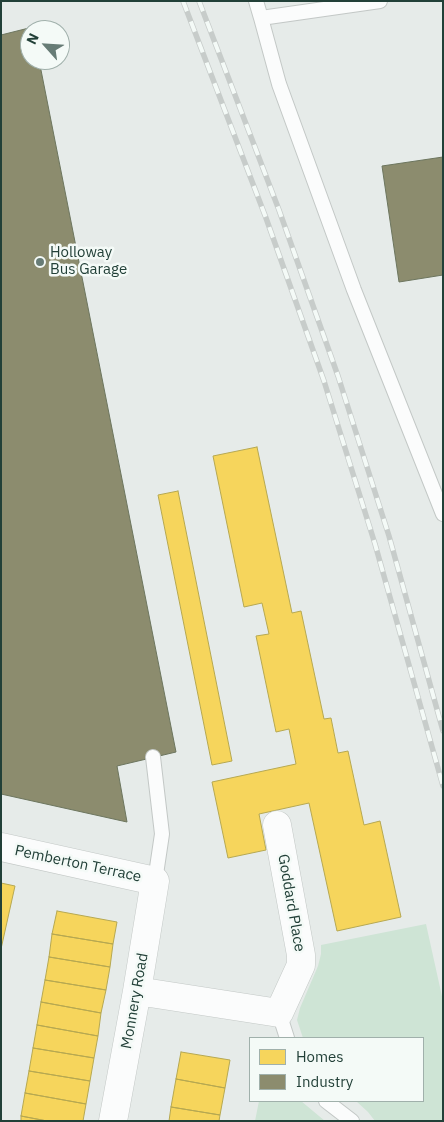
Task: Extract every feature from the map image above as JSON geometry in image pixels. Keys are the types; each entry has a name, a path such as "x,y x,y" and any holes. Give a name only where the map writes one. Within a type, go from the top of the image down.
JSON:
{"street":[{"name":"Goddard Place","path":"277,825 301,955 301,965 279,1013"},
{"name":"Pemberton Terrace","path":"1,847 155,881"},
{"name":"Monnery Road","path":"113,1121 155,881"},
{"path":"137,991 279,1013"}],"lane":[{"path":"256,1 279,84 354,290 443,514"},
{"path":"261,18 380,1"},
{"path":"153,757 162,834 155,881"},
{"path":"279,1013 288,1037"},
{"path":"327,1102 352,1121"}],"green space":[{"path":"426,924 443,1001 443,1121 375,1121 357,1102 424,1102 424,1037 303,1037 297,1020 300,1008 318,966 321,945"},
{"path":"259,1102 302,1102 325,1121 255,1121"}],"building: Homes":[{"path":"257,447 292,613 301,611 324,719 331,718 338,753 348,751 364,825 380,821 401,917 337,931 309,803 259,814 266,850 228,858 212,782 296,764 289,729 276,732 256,636 269,634 262,603 244,607 213,456"},
{"path":"178,491 232,761 212,765 158,495"},
{"path":"1,883 15,886 1,949"},
{"path":"57,911 117,922 113,944 52,934"},
{"path":"52,934 113,944 110,967 49,957"},
{"path":"49,957 110,967 106,990 45,980"},
{"path":"45,980 106,990 101,1013 41,1002"},
{"path":"41,1002 101,1013 98,1036 37,1025"},
{"path":"37,1025 98,1036 94,1058 33,1048"},
{"path":"33,1048 94,1058 90,1081 29,1071"},
{"path":"181,1052 230,1060 225,1088 176,1079"},
{"path":"29,1071 90,1081 86,1104 25,1093"},
{"path":"176,1079 225,1088 220,1115 171,1107"},
{"path":"25,1093 86,1104 83,1121 47,1121 21,1116"},
{"path":"171,1107 220,1115 219,1121 169,1121"},
{"path":"21,1116 47,1121 21,1121"}],"building: Industry":[{"name":"Holloway Bus Garage","path":"20,30 20,70 41,70 176,752 117,766 127,822 1,794 1,35"},
{"path":"443,157 443,275 399,282 382,166"}],"railway":[{"path":"183,1 266,218 324,381 375,544 443,786"},
{"path":"199,1 279,210 338,376 389,536 443,731"}],"place":[{"name":"Holloway Bus Garage","path":"40,262"}]}
